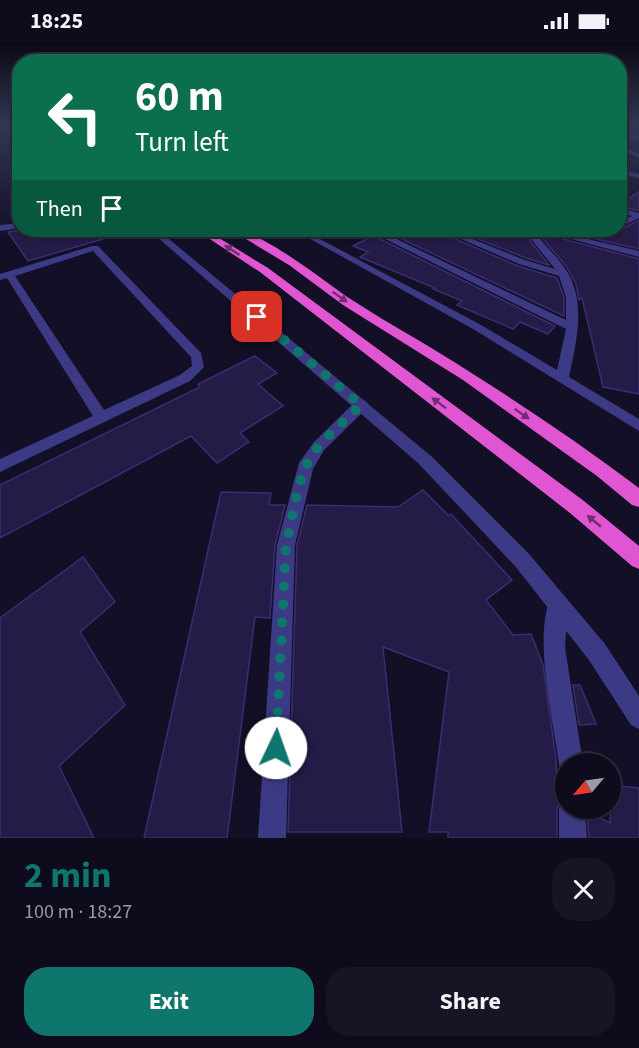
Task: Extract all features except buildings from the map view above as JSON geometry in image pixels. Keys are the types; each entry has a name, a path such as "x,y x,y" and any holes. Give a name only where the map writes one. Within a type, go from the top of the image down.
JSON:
{"highway":[{"path":"211,237 264,270 577,507 639,559"},
{"path":"248,237 293,263 347,302 468,377 603,471 639,499"}],"street":[{"path":"161,237 425,460 522,560 558,603 597,652 639,717"},
{"path":"311,237 477,327 639,426"},
{"path":"385,237 571,327"},
{"path":"461,237 522,262 563,274"},
{"path":"534,237 563,274 572,294 571,327 562,377"},
{"path":"570,237 639,254"},
{"path":"0,466 185,378 198,367 197,356 95,248 4,275 101,417"},
{"path":"272,838 286,545 305,468 319,446 361,405"},
{"path":"558,603 554,647 569,753"},
{"path":"572,819 573,838"}],"route":[{"path":"257,317 361,405 319,446 305,468 286,545 276,748"}]}
